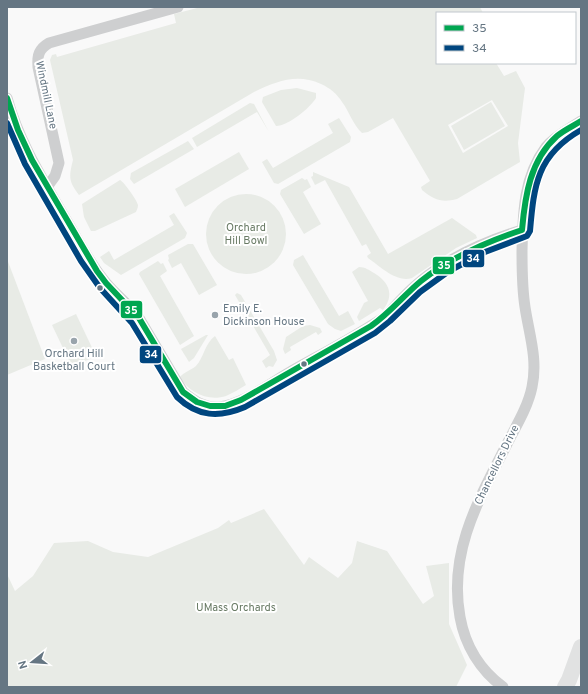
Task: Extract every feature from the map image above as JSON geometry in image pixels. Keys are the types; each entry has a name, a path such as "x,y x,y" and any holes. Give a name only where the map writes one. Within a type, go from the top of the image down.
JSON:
{"street":[{"name":"Windmill Lane","path":"47,187 55,176 59,164 38,67 37,60 42,47 49,43 178,7"},
{"path":"7,98 18,132 34,164 95,269 111,289 132,308 183,392 194,401 205,406 213,407 232,404 241,400 386,316 420,281 439,267 464,252 522,230"},
{"name":"Chancellors Drive","path":"502,687 482,667 474,656 464,636 458,609 457,579 464,537 472,516 518,422 532,388 534,354 523,291 522,230 524,203 530,176 546,147 557,136 581,121"},
{"path":"565,687 581,647"}],"green space":[{"path":"201,7 480,7 482,12 436,12 436,64 497,64 504,76 516,71 525,88 518,143 520,162 457,199 447,201 438,200 422,190 421,187 430,181 393,118 368,132 362,133 356,126 340,99 333,92 312,81 295,79 279,82 254,92 79,195 70,178 73,160 50,60 52,55 56,54 57,57 176,23 174,14","holes":["492,100 508,126 463,153 448,125"]},
{"path":"297,88 316,93 316,98 309,107 298,116 286,123 276,126 262,102 263,97 281,90"},
{"path":"491,102 505,126 464,150 451,126"},
{"path":"250,103 254,104 269,132 257,112 197,147 192,138"},
{"path":"339,118 351,137 350,142 278,184 274,183 262,162 267,159 273,168 333,133 328,124"},
{"path":"188,141 194,149 134,184 130,179 131,173"},
{"path":"239,152 249,169 185,207 175,189"},
{"path":"313,172 349,187 388,254 452,218 476,235 477,238 456,248 412,278 406,279 394,276 368,258 367,256 371,253 366,244 362,246 325,180 315,185 311,177 313,176"},
{"path":"302,178 305,180 307,179 311,187 303,192 321,224 304,234 280,194 281,190"},
{"path":"120,180 133,195 137,203 138,206 136,212 95,231 91,231 84,217 82,204"},
{"name":"Orchard Hill Bowl","path":"246,194 261,197 274,206 283,219 286,234 283,249 274,262 261,271 246,274 231,271 218,262 209,249 206,234 209,219 218,206 231,197"},
{"path":"174,213 187,233 185,238 121,275 104,263 100,257 109,251 114,260 174,225 169,216"},
{"path":"188,244 193,244 217,285 199,295 181,263 172,268 168,260 168,255"},
{"path":"303,255 339,316 348,311 355,324 341,331 328,324 293,265 294,260"},
{"path":"7,259 45,359 7,375"},
{"path":"158,261 161,264 163,263 167,271 160,276 194,336 180,345 139,274"},
{"path":"359,267 367,269 383,280 389,289 389,299 383,310 380,308 359,321 357,317 364,303 368,301 352,272"},
{"path":"237,293 241,295 274,351 277,360 273,367 269,366 266,368 262,361 270,355 235,295"},
{"name":"Orchard Hill Basketball Court","path":"76,314 96,356 72,367 52,325"},
{"path":"310,325 320,328 322,332 318,335 316,332 290,347 291,350 285,354 283,349 286,337 303,326"},
{"path":"208,335 194,358 189,362 181,349"},
{"path":"215,336 229,360 233,358 246,385 226,396 219,398 206,397 193,391 180,377 196,366 209,342"},
{"name":"UMass Orchards","path":"264,509 304,565 309,557 338,578 352,563 357,541 387,551 423,604 434,596 426,566 449,563 449,624 467,665 456,687 7,687 7,574 15,591 33,576 54,543 88,541 113,552 148,557 218,528 229,520 231,523"}],"transit line":[{"name":"35","path":"7,98 18,130 32,160 97,271 106,283 139,318 183,392 197,402 210,406 225,406 241,400 371,326 432,272 469,251 522,230 527,192 535,167 548,146 557,136 581,121"},
{"name":"34","path":"7,123 25,164 81,261 100,288 132,323 177,397 193,409 209,414 226,413 245,407 375,333 390,321 420,292 449,271 485,252 527,236 530,231 533,199 540,173 555,150 566,140 581,130"}],"place":[{"name":"Emily E. Dickinson House","path":"215,315"},
{"name":"Orchard Hill Basketball Court","path":"74,341"}]}
